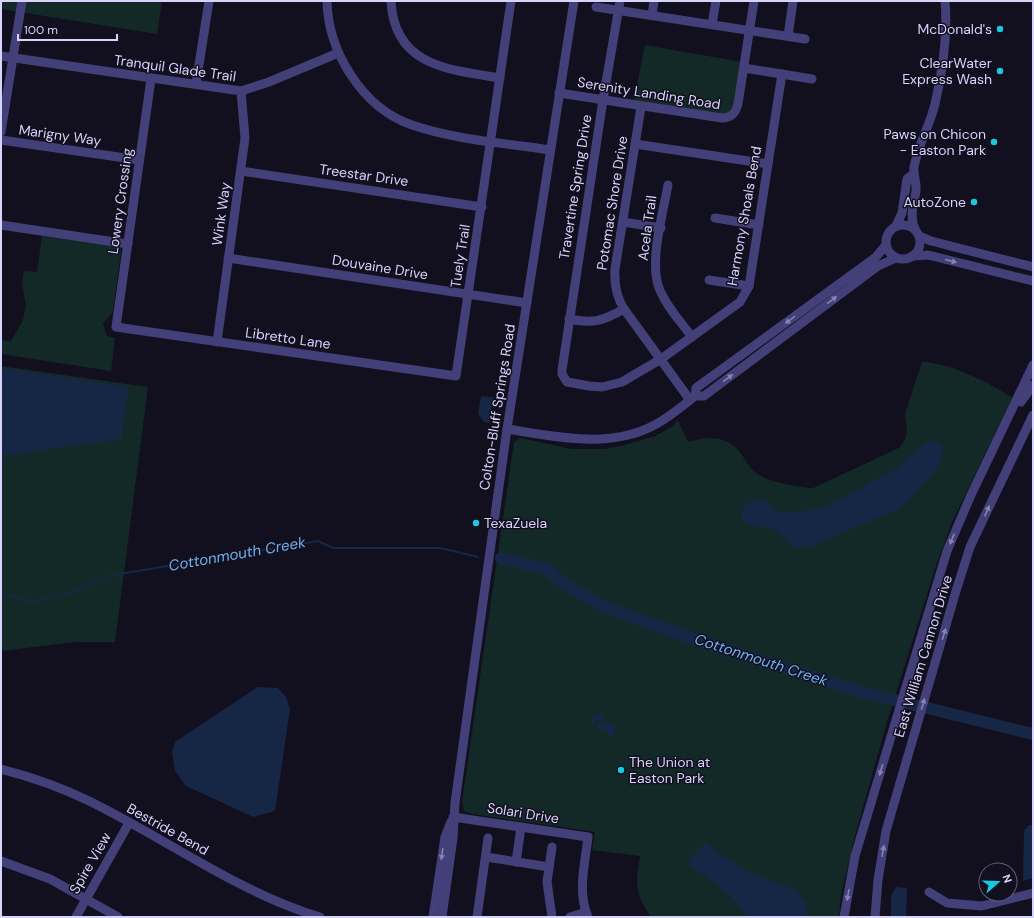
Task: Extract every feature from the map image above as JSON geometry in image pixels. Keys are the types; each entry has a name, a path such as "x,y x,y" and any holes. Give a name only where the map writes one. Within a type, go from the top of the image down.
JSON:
{"street":[{"path":"1,132 22,1"},
{"path":"196,84 209,1"},
{"path":"327,1 327,18 338,53 361,89 390,113 417,126 491,141 550,150"},
{"path":"391,1 391,10 398,29 405,42 421,58 438,67 500,78"},
{"name":"Tuely Trail","path":"456,376 482,207 511,1"},
{"name":"Colton-Bluff Springs Road","path":"442,917 453,838 453,817 508,428 574,1"},
{"name":"Travertine Spring Drive","path":"563,377 562,370 569,319 620,1"},
{"path":"652,15 654,1"},
{"path":"712,24 716,1"},
{"path":"754,1 744,68 812,79"},
{"path":"788,36 793,1"},
{"path":"913,256 919,249 917,232 911,218 916,182 913,174 919,147 933,111 937,94 947,26 945,1"},
{"path":"596,7 805,39"},
{"name":"Tranquil Glade Trail","path":"1,56 241,91 269,82 338,53"},
{"name":"Serenity Landing Road","path":"559,93 641,107 722,118 731,116 737,110 744,68"},
{"name":"Harmony Shoals Bend","path":"563,377 570,383 589,386 612,385 622,382 661,359 740,302 749,286 782,74"},
{"name":"Lowery Crossing","path":"116,328 151,79"},
{"name":"Wink Way","path":"217,342 245,138 241,91"},
{"name":"Potomac Shore Drive","path":"641,107 615,278 618,297 624,309 661,359 693,398"},
{"name":"Marigny Way","path":"1,140 140,160"},
{"path":"635,144 768,164"},
{"name":"Treestar Drive","path":"241,171 482,207"},
{"path":"693,398 696,388 876,257 886,245 888,233 896,226 902,213 907,179 913,174"},
{"name":"Acela Trail","path":"668,185 655,266 659,288 669,306 692,337"},
{"path":"715,218 759,225"},
{"path":"623,222 661,228"},
{"path":"1,224 128,244"},
{"path":"896,226 905,225 930,242 1033,268"},
{"path":"886,245 891,254 896,258 903,260 913,256 928,255 1033,281"},
{"name":"Douvaine Drive","path":"228,258 527,303"},
{"path":"508,428 572,439 604,439 637,432 650,427 663,420 693,398 703,397 878,266 896,258"},
{"path":"709,280 749,286"},
{"path":"569,319 587,322 602,320 624,309"},
{"name":"Libretto Lane","path":"116,328 456,376"},
{"name":"East William Cannon Drive","path":"844,917 856,856 947,551 997,440 1033,365"},
{"name":"East William Cannon Drive","path":"997,440 1033,385"},
{"name":"East William Cannon Drive","path":"875,917 878,880 886,832 932,671 970,548 1033,415"},
{"name":"Bestride Bend","path":"1,769 61,788 129,823 236,883 275,901 320,917"},
{"name":"Colton-Bluff Springs Road","path":"433,917 445,837 453,817"},
{"name":"Solari Drive","path":"453,817 588,838 582,883 582,898 587,915"},
{"name":"Spire View","path":"76,917 129,823"},
{"path":"516,862 521,827"},
{"path":"477,917 488,838"},
{"path":"552,847 547,889 552,917"},
{"path":"486,857 549,866"},
{"path":"1,861 50,879 118,917"},
{"path":"929,892 947,903 982,906 1033,893"},
{"path":"570,917 587,915"}],"green space":[{"path":"1,1 162,1 157,34 1,9"},
{"path":"645,45 742,62 735,102 730,112 723,114 634,100"},
{"path":"42,236 115,246 121,251 113,311 103,324 107,336 115,338 111,371 1,354 1,340 11,341 23,320 26,305 22,285 24,271 37,272"},
{"path":"922,362 943,365 968,374 1004,392 1012,398 953,520 937,563 887,722 855,836 841,895 839,917 651,917 639,895 637,875 640,856 592,850 595,832 472,814 464,811 462,802 514,442 520,438 572,449 604,449 621,446 655,436 672,427 678,420 688,442 708,438 726,441 737,449 751,468 761,476 783,484 813,488 899,448 905,440 907,432 905,414"},
{"path":"1,366 148,387 115,642 75,642 1,651"}],"water":[{"path":"1,368 129,387 121,439 1,456"},
{"path":"481,396 493,397 489,423 484,422 478,414"},
{"path":"929,441 938,442 943,449 941,461 934,472 901,508 812,546 795,548 775,530 767,527 756,527 744,522 742,517 743,509 752,500 765,501 780,513 811,510 834,503 896,469 920,447"},
{"path":"258,687 278,688 286,697 290,709 275,811 253,817 186,786 175,771 172,753 175,742"},
{"path":"594,714 604,716 604,720 596,719 595,725 592,724"},
{"path":"598,721 615,724 613,736 608,735 608,731 597,729"},
{"path":"1029,825 1033,825 1033,878 1023,881 1024,831"},
{"path":"706,842 718,853 750,873 797,890 806,903 807,917 748,917 728,894 688,864 692,856"},
{"path":"896,887 907,888 906,917 891,917 891,896"}],"waterway":[{"name":"Cottonmouth Creek","path":"1,593 34,602 76,591 107,576 318,541 333,548 440,548 478,557"},
{"name":"Cottonmouth Creek","path":"501,558 548,569 559,580 604,607 714,646 858,691 1033,734"}],"place":[{"name":"McDonald's","path":"1000,29"},
{"name":"ClearWater Express Wash","path":"1000,71"},
{"name":"Paws on Chicon - Easton Park","path":"994,142"},
{"name":"AutoZone","path":"974,202"},
{"name":"TexaZuela","path":"476,523"},
{"name":"The Union at Easton Park","path":"621,770"}]}
